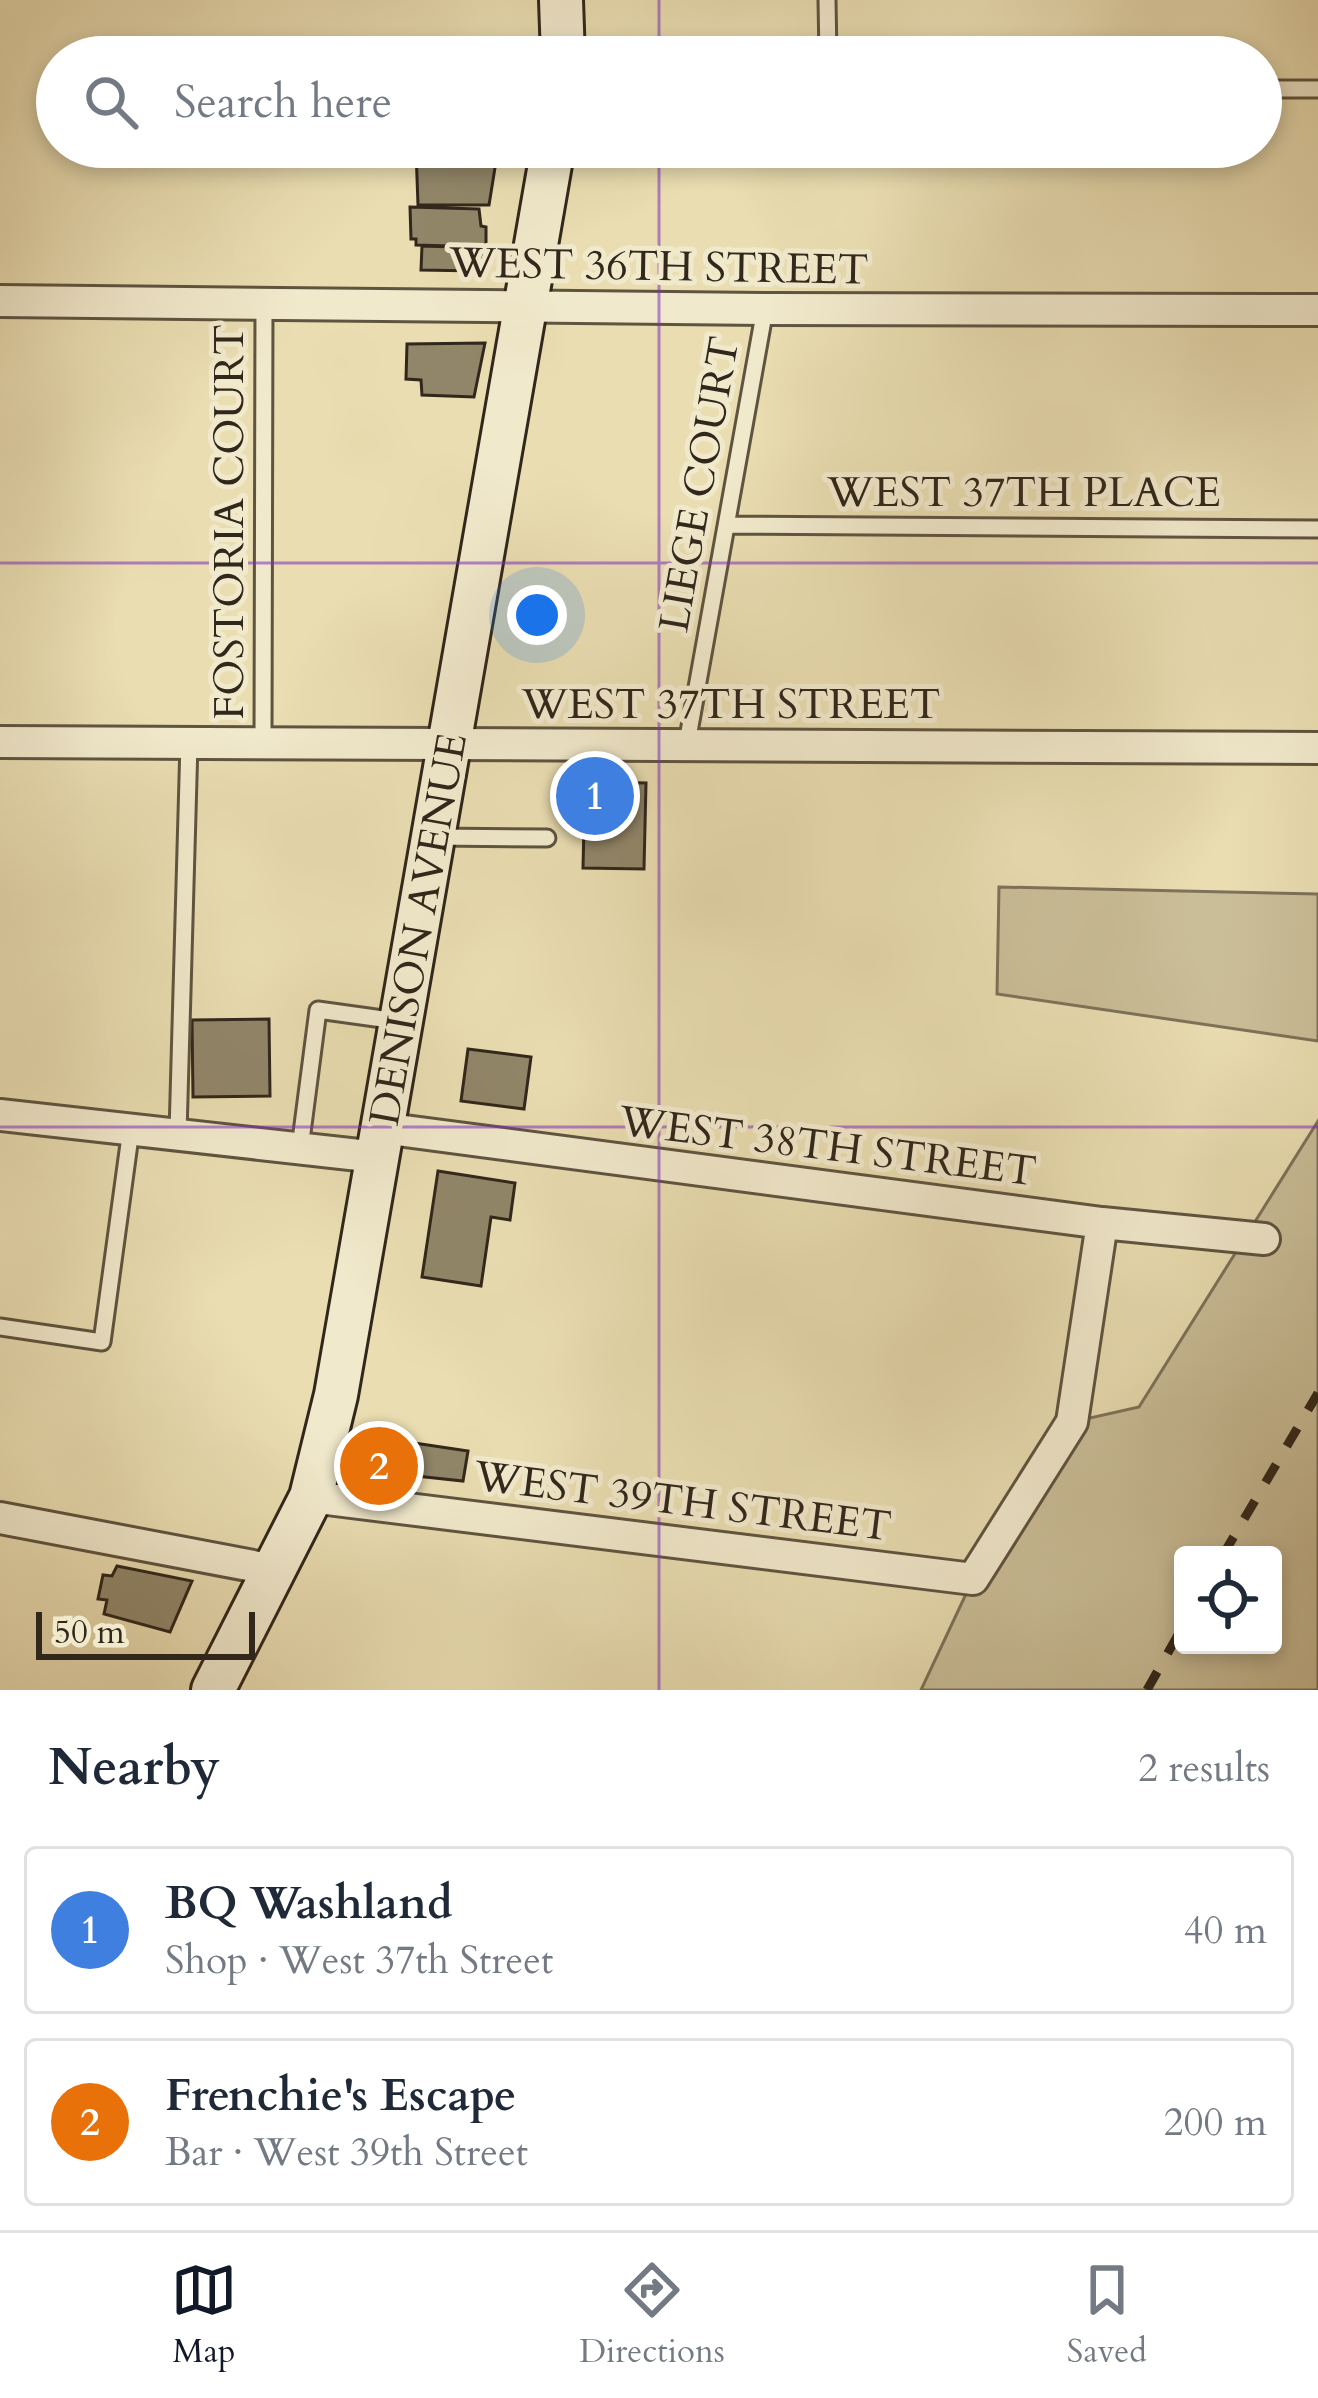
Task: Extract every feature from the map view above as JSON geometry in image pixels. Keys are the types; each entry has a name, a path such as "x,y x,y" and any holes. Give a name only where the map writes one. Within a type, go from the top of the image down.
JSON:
{"main road":[{"path":"561,0 562,36"},
{"name":"DENISON AVENUE","path":"213,1690 310,1497 336,1395 550,168"}],"street":[{"name":"WEST 36TH STREET","path":"0,301 1318,310"},
{"name":"WEST 37TH STREET","path":"0,742 1318,748"},
{"name":"WEST 38TH STREET","path":"0,1115 300,1148 380,1143 1264,1240"},
{"name":"WEST 39TH STREET","path":"310,1497 973,1580 1072,1422 1102,1223"},
{"path":"0,1518 274,1570"}],"lane":[{"path":"826,0 827,36"},
{"path":"1282,89 1318,89"},
{"name":"FOSTORIA COURT","path":"263,742 264,302"},
{"name":"LIEGE COURT","path":"687,742 765,309"},
{"name":"WEST 37TH PLACE","path":"729,525 1318,529"},
{"name":"FOSTORIA COURT","path":"178,1133 189,743"},
{"path":"432,837 547,838"},
{"path":"300,1148 318,1010 400,1022"},
{"path":"0,1327 102,1342 131,1129"}],"shaded area":[{"path":"999,887 1318,894 1318,1041 997,994"},
{"path":"1318,1121 1318,1690 921,1690 973,1579 1072,1422 1139,1407"}],"building":[{"path":"417,168 495,168 489,205 418,205"},
{"path":"410,207 479,209 481,226 486,227 486,247 416,245 416,239 411,239"},
{"path":"422,246 484,248 478,271 421,270"},
{"path":"485,343 474,397 422,395 421,380 406,379 407,344"},
{"path":"585,782 646,783 644,869 583,868"},
{"path":"269,1019 270,1096 193,1097 192,1020"},
{"path":"468,1049 531,1057 524,1109 461,1101"},
{"path":"438,1171 515,1183 510,1220 491,1217 481,1286 422,1277"},
{"path":"401,1441 468,1451 463,1481 369,1471 373,1444 399,1448"},
{"path":"117,1566 192,1581 170,1632 104,1614 107,1600 98,1599 103,1575 112,1576"}],"railway":[{"path":"1228,1546 1318,1393"},
{"path":"1147,1690 1174,1642"}],"place":[{"name":"BQ Washland","path":"595,796"},
{"name":"Frenchie's Escape","path":"379,1466"}]}
